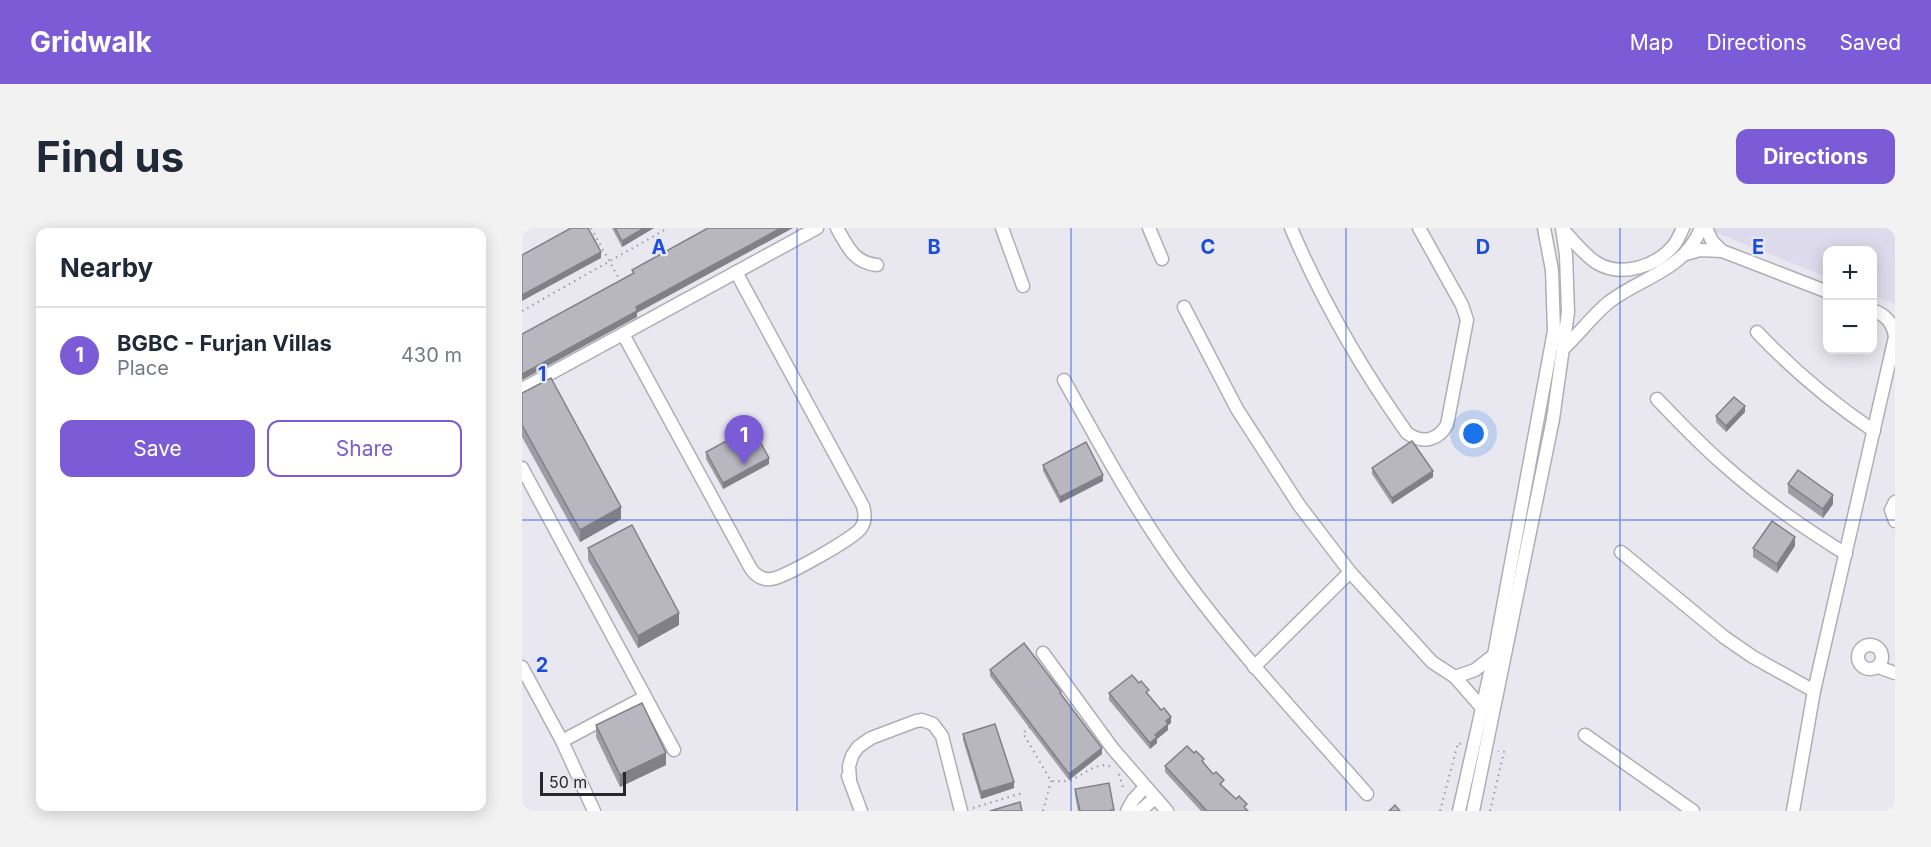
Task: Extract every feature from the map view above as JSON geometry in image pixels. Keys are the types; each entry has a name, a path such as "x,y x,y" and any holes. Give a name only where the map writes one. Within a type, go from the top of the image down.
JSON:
{"street":[{"path":"522,389 817,228"},
{"path":"837,228 855,257 869,264 877,264"},
{"path":"1002,228 1023,286"},
{"path":"1149,228 1162,259"},
{"path":"1291,228 1318,290 1346,341 1407,433 1421,440 1437,437 1447,425 1467,320 1462,305 1419,228"},
{"path":"1459,811 1494,655 1554,331 1552,270 1544,228"},
{"path":"1563,229 1585,254 1600,265 1625,270 1659,259 1676,243 1683,228"},
{"path":"1563,349 1608,303 1620,294 1659,274 1686,254 1693,246 1701,228"},
{"path":"1706,228 1712,241 1722,251"},
{"path":"1473,811 1553,419 1568,312 1563,229"},
{"path":"1686,254 1708,250 1722,251 1823,290"},
{"path":"623,334 751,569 763,578 779,578 856,535 864,522 865,513 736,272"},
{"path":"1184,307 1220,379 1299,505 1350,572 1432,662 1455,677 1483,709"},
{"path":"1793,811 1814,691 1895,337 1891,323 1877,313"},
{"path":"1757,332 1811,386 1874,431"},
{"path":"1064,380 1118,478 1209,610 1254,667 1367,794"},
{"path":"1657,399 1720,462 1750,487 1789,517 1846,554"},
{"path":"522,468 674,750"},
{"path":"1895,502 1891,510 1895,521"},
{"path":"1621,552 1724,637 1763,663 1814,691"},
{"path":"1254,667 1350,572"},
{"path":"1043,653 1113,749 1167,811"},
{"path":"1455,677 1475,670 1494,655"},
{"path":"1878,666 1895,673"},
{"path":"522,667 562,741 594,811"},
{"path":"562,741 645,697"},
{"path":"861,811 850,780 849,766 852,756 858,747 872,738 905,726 927,730 936,738 945,753 961,811"},
{"path":"1585,735 1693,811"},
{"path":"1130,806 1145,787"},
{"path":"1140,811 1155,798"}],"path":[{"path":"591,228 626,292"},
{"path":"522,311 668,228"},
{"path":"1031,726 1023,733 1051,781 1042,811"},
{"path":"1440,811 1458,743 1473,746"},
{"path":"1486,750 1504,752 1490,811"},
{"path":"1051,781 1070,781 1098,766 1110,765 1119,774 1130,806"},
{"path":"961,811 1022,793"}],"shaded area":[{"path":"1714,228 1895,228 1895,304 1877,297 1877,246 1823,246 1823,275 1712,231"}],"building":[{"path":"571,228 588,228 601,252 522,295 522,255"},
{"path":"615,228 644,228 622,241"},
{"path":"708,228 781,228 636,307 637,311 522,374 522,334 634,273 632,270"},
{"path":"551,378 621,507 580,530 522,425 522,393"},
{"path":"1734,397 1745,406 1726,426 1716,416"},
{"path":"752,427 769,458 723,483 706,452"},
{"path":"1412,441 1433,471 1392,498 1372,468"},
{"path":"1086,442 1103,475 1060,497 1043,465"},
{"path":"1798,470 1833,495 1823,509 1788,484"},
{"path":"1772,521 1795,537 1777,564 1753,548"},
{"path":"632,525 679,613 638,636 588,548"},
{"path":"1024,643 1102,748 1069,774 990,670"},
{"path":"1132,675 1149,690 1146,692 1161,710 1164,708 1171,717 1166,721 1168,724 1155,735 1157,737 1150,743 1109,693"},
{"path":"642,703 666,753 620,775 596,725"},
{"path":"995,724 1014,782 981,792 963,734"},
{"path":"1187,746 1204,759 1202,761 1213,774 1216,772 1224,780 1220,784 1236,799 1239,796 1247,804 1244,807 1248,811 1207,811 1165,766"},
{"path":"1109,783 1114,810 1080,811 1075,789"},
{"path":"1020,802 1022,811 990,811"},
{"path":"1395,805 1400,811 1389,811"}],"place":[{"name":"BGBC - Furjan Villas","path":"744,465"}]}
